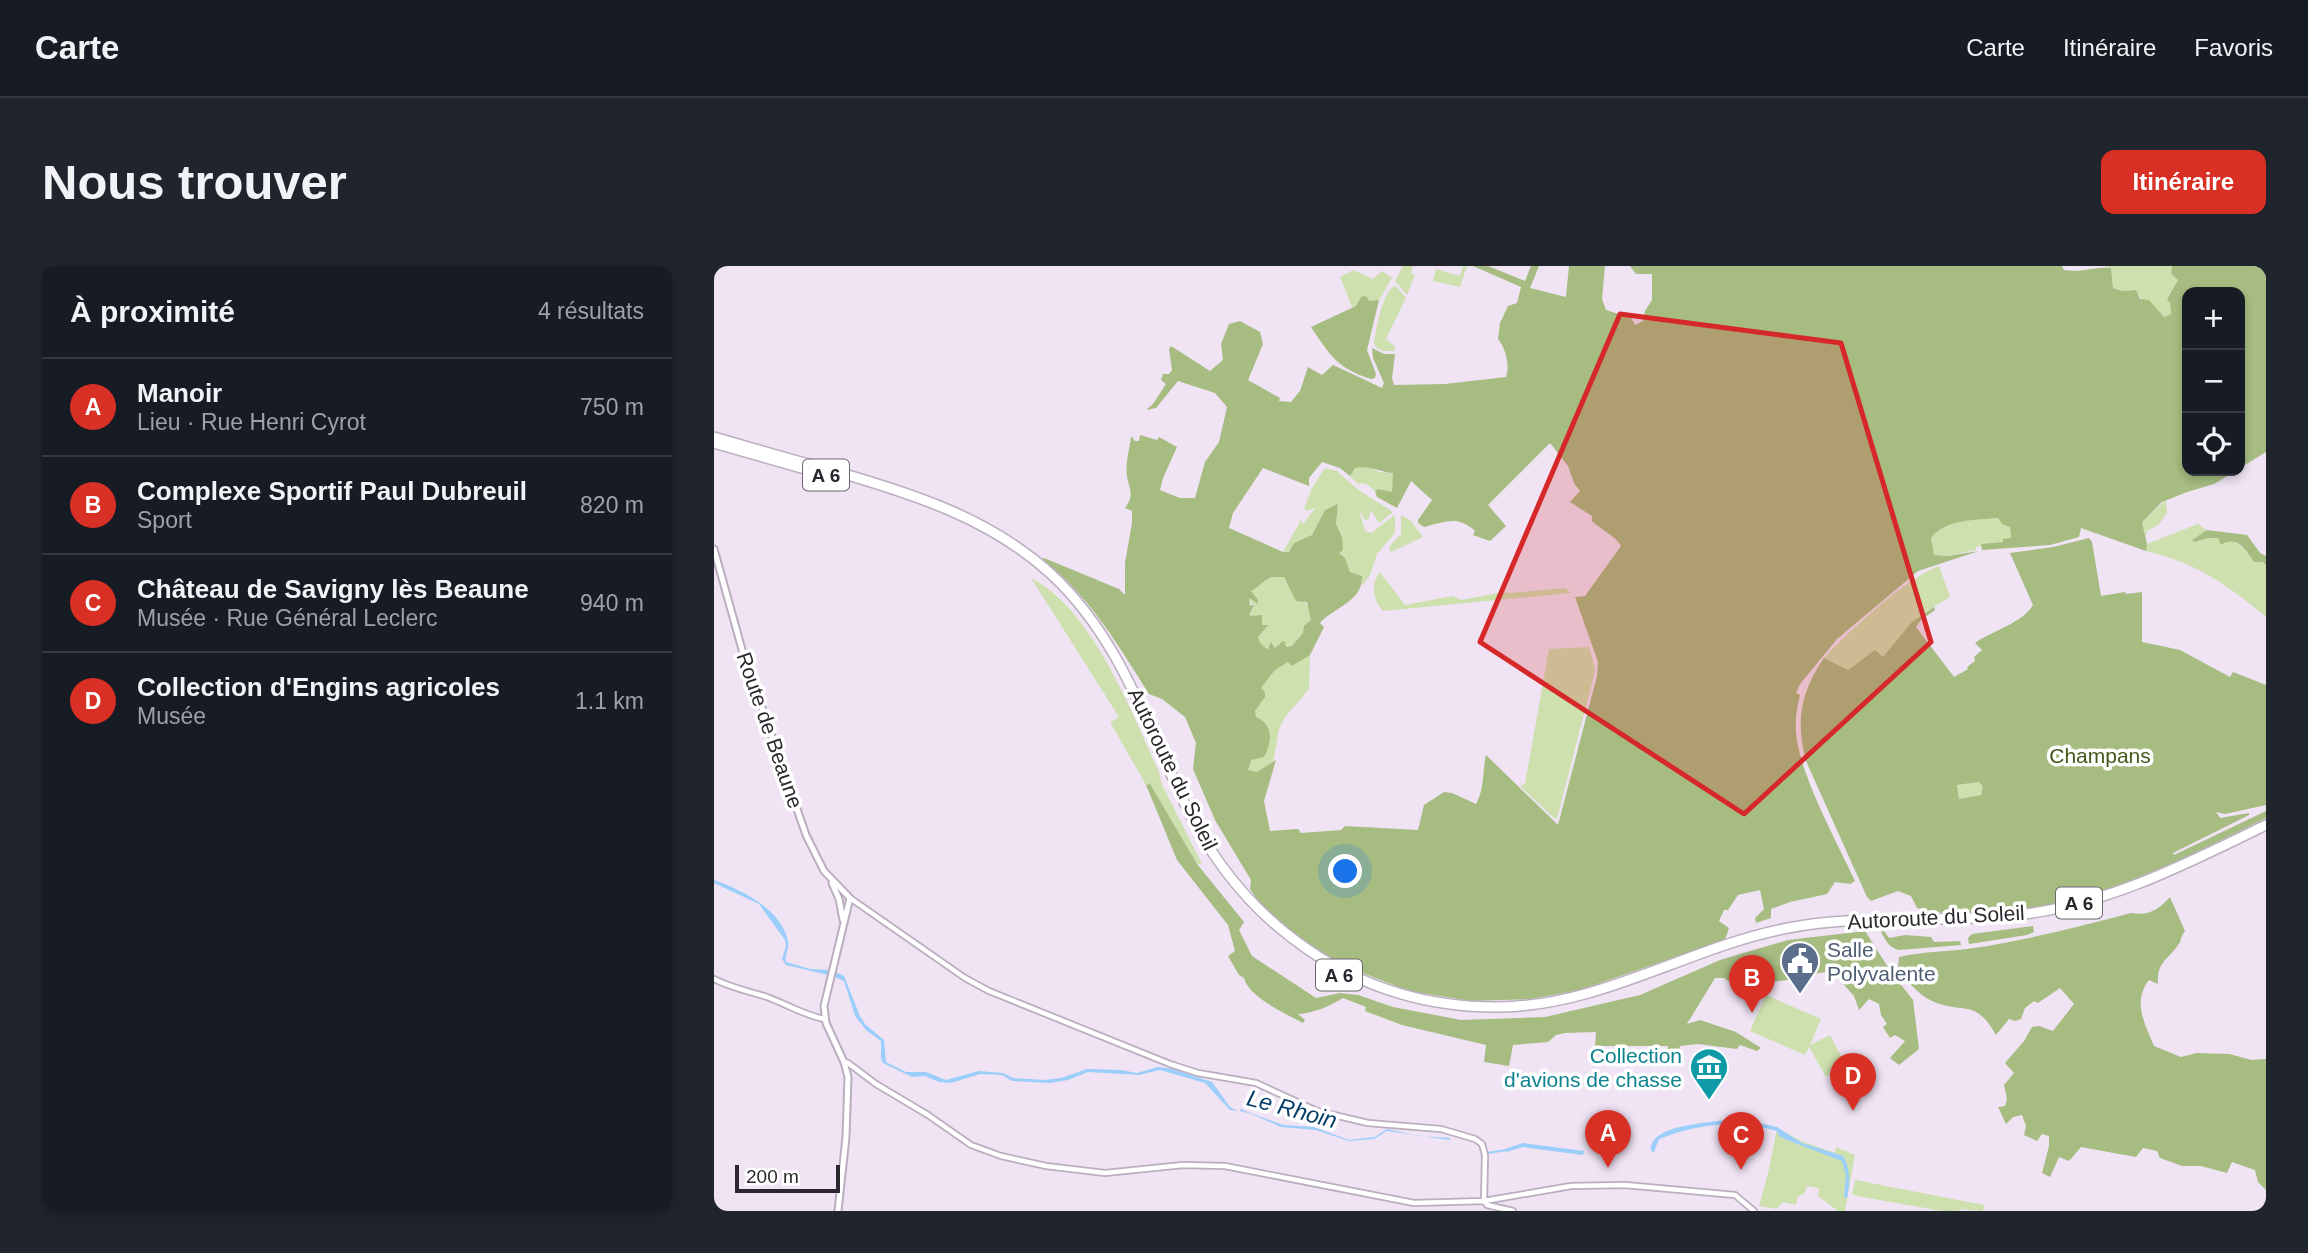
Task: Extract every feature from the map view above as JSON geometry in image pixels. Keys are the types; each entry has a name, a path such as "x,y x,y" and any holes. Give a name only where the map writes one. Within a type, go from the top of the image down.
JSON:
{"highway":[{"name":"Autoroute du Soleil","path":"714,437 884,486 939,505 987,527 1040,564 1080,603 1112,648 1135,691 1190,815 1210,850 1252,904 1288,936 1328,962 1366,981 1406,995 1454,1004 1495,1007 1536,1005 1609,988 1719,947 1769,932 1817,923 1996,923 2038,918 2085,908 2151,885 2266,831"},
{"name":"Autoroute du Soleil","path":"714,443 936,510 984,533 1031,564 1075,607 1104,645 1130,694 1185,817 1207,857 1224,880 1253,913 1285,941 1326,968 1399,999 1446,1009 1495,1013 1544,1010 1611,994 1769,938 1875,923 2044,911 2084,902 2155,877 2266,825"}],"main road":[{"name":"Route de Beaune","path":"714,549 743,653 813,853 831,880 849,897"},
{"path":"831,880 845,916"},
{"path":"840,905 842,900 849,897"},
{"path":"838,1211 846,1137 848,1082 844,1062 824,1019 824,1000 849,897"}],"street":[{"path":"849,897 965,978 989,991 1152,1057 1207,1075 1256,1083 1312,1109 1352,1119 1441,1129 1466,1136 1482,1144 1485,1155 1484,1201"},
{"path":"845,916 859,905"},
{"path":"714,979 824,1019"},
{"path":"844,1062 964,1141 992,1154 1011,1159 1105,1172 1183,1164 1224,1166 1395,1201 1418,1203 1484,1201 1567,1186 1618,1185 1735,1195 1754,1211"},
{"path":"1484,1201 1489,1205 1513,1211"}],"highlighted area":[{"path":"1620,314 1841,343 1931,642 1744,814 1480,642"}],"green space":[{"path":"1403,266 1413,266 1411,273 1415,275 1407,295 1395,281"},
{"path":"1463,266 1467,266 1460,287 1433,281 1436,269 1460,276"},
{"path":"1473,266 1488,266 1525,281 1531,266 1539,266 1530,288 1566,297 1569,266 1605,266 1602,299 1606,310 1631,318 1635,325 1643,321 1645,311 1652,300 1652,274 1636,274 1630,266 2062,266 2064,270 2070,271 2111,268 2113,288 2122,291 2136,290 2140,299 2149,300 2164,317 2171,314 2167,299 2178,280 2171,274 2172,266 2266,266 2266,452 2245,465 2245,287 2182,287 2182,476 2228,476 2214,484 2162,502 2142,522 2146,551 2081,528 2079,537 2050,545 1982,550 1981,544 2003,542 2003,539 2011,538 2010,527 2002,524 1998,518 1944,527 1931,538 1934,555 1948,556 1979,551 1918,571 1837,639 1800,684 1796,693 1800,695 1796,733 1804,769 1855,881 1850,884 1835,882 1827,894 1771,909 1771,918 1756,923 1755,918 1764,909 1760,890 1738,895 1728,910 1724,910 1719,921 1729,928 1725,940 1580,990 1530,999 1471,1001 1409,991 1342,965 1290,931 1259,902 1250,889 1251,880 1215,820 1193,769 1196,743 1185,717 1162,699 1149,694 1114,639 1088,605 1059,573 1042,559 1119,589 1125,595 1125,563 1132,523 1132,511 1125,508 1131,496 1127,461 1131,436 1135,441 1139,441 1140,435 1157,440 1159,437 1177,447 1160,490 1180,498 1195,498 1205,462 1219,442 1227,407 1215,393 1178,381 1156,408 1146,410 1166,384 1161,380 1163,374 1169,374 1172,370 1169,349 1171,346 1210,371 1223,360 1221,344 1229,324 1240,321 1260,332 1263,344 1248,380 1280,398 1279,401 1291,402 1300,391 1308,367 1322,375 1333,365 1382,388 1384,383 1373,358 1372,348 1384,354 1395,354 1392,378 1394,385 1445,384 1506,377 1506,357 1498,339 1500,323 1508,306 1517,303 1521,287","holes":["1550,443 1568,466 1580,491 1570,502 1592,516 1592,521 1621,546 1585,596 1575,597 1598,662 1597,676 1558,825 1486,755 1482,786 1476,804 1444,792 1424,805 1418,830 1345,826 1341,830 1301,833 1298,829 1270,831 1264,801 1276,760 1257,772 1248,770 1251,760 1264,757 1270,740 1269,729 1256,717 1255,711 1265,697 1261,688 1275,670 1288,662 1292,666 1310,655 1324,627 1320,623 1353,598 1361,585 1362,576 1350,572 1345,558 1339,553 1343,550 1342,537 1336,524 1338,504 1325,510 1312,535 1294,543 1289,552 1283,552 1229,528 1233,513 1263,468 1309,486 1309,478 1322,462 1340,468 1350,476 1355,468 1360,467 1393,473 1392,492 1378,489 1375,491 1377,497 1397,508 1411,481 1432,500 1418,523 1424,527 1457,521 1475,531 1473,535 1490,541 1506,526 1488,505","1272,577 1284,577 1296,601 1307,602 1311,620 1304,626 1303,633 1292,646 1286,647 1283,641 1275,648 1271,642 1268,650 1258,637 1268,625 1262,625 1262,615 1249,615 1254,606 1250,605 1249,598 1258,604 1251,591"]},
{"path":"2104,266 2172,266 2171,274 2178,280 2167,298 2171,314 2163,317 2141,299 2136,290 2122,291 2113,288 2111,268"},
{"path":"1353,270 1373,279 1382,271 1392,278 1379,300 1352,307 1340,277"},
{"path":"1395,285 1406,298 1386,339 1395,347 1395,351 1383,351 1374,343 1383,304"},
{"path":"1366,296 1369,301 1379,300 1367,350 1376,374 1375,378 1371,379 1350,370 1335,359 1311,327 1356,306 1361,297"},
{"path":"1365,465 1379,472 1394,473 1392,492 1378,489 1375,491 1367,484 1359,485 1350,476 1355,467"},
{"path":"1325,468 1337,471 1357,489 1393,512 1379,523 1371,510 1368,520 1365,520 1359,510 1365,531 1371,533 1395,515 1395,533 1377,554 1370,575 1362,586 1362,576 1350,572 1345,558 1339,552 1342,537 1336,524 1338,505 1325,510 1312,535 1294,543 1289,552 1283,552 1301,520 1303,524 1316,507 1307,511 1304,509 1312,488"},
{"path":"2166,500 2167,513 2158,525 2147,531 2146,538 2142,522"},
{"path":"1401,515 1410,520 1423,537 1391,552 1389,547 1401,534"},
{"path":"1998,518 2010,527 2011,538 2003,542 1982,544 1976,547 1976,550 1948,556 1934,555 1931,538 1937,531 1962,521"},
{"path":"2198,524 2207,530 2192,540 2227,539 2241,546 2254,561 2266,565 2266,617 2210,576 2180,561 2146,551 2147,544"},
{"path":"2207,530 2247,535 2260,553 2266,556 2266,565 2263,562 2254,562 2244,548 2236,543 2227,542 2221,545 2218,538 2194,542 2192,540"},
{"name":"Champans","path":"2089,538 2092,542 2101,596 2142,592 2142,642 2180,650 2230,677 2233,672 2266,685 2266,805 2225,814 2216,812 2220,818 2249,815 2173,853 2174,855 2266,811 2266,818 2123,884 2048,905 2010,911 1936,912 1917,908 1911,896 1898,891 1871,901 1806,761 1801,733 1802,707 1816,670 1824,658 1848,670 1875,650 1883,657 1912,622 1934,607 1935,610 1916,627 1954,677 1968,669 1975,661 1974,657 1982,650 1975,643 2023,616 2033,605 2010,553 2053,547","holes":["1979,782 1983,787 1981,795 1959,799 1957,785"]},
{"path":"1939,566 1950,597 1921,615 1883,657 1874,651 1848,670 1824,658 1894,594"},
{"path":"1380,572 1405,605 1452,596 1461,600 1503,592 1565,588 1571,593 1383,611 1374,592"},
{"path":"1272,577 1284,577 1290,588 1308,606 1311,621 1304,626 1304,633 1292,646 1274,648 1273,643 1268,651 1258,637 1267,625 1262,625 1249,615 1254,608 1249,599 1252,594 1250,591"},
{"path":"1031,578 1053,593 1073,613 1108,664 1136,720 1162,785 1202,864 1197,864 1150,785 1146,785 1110,722 1119,717"},
{"path":"1589,647 1595,668 1594,675 1559,811 1557,818 1554,818 1520,786 1525,784 1549,649"},
{"path":"1310,655 1309,689 1285,717 1279,729 1273,763 1257,772 1248,770 1255,711 1265,697 1261,688 1275,670 1288,662 1293,665"},
{"path":"1979,782 1983,787 1981,795 1959,799 1957,785"},
{"path":"1150,784 1197,864 1244,922 1239,930 1252,956 1316,998 1340,993 1358,995 1393,1007 1461,1020 1545,1017 1640,995 1720,960 1788,940 1865,931 1913,1000 1919,1049 1899,1065 1890,1058 1905,1041 1895,1035 1890,1038 1883,1027 1887,1024 1881,1015 1879,1004 1869,999 1859,1010 1854,996 1837,977 1830,980 1826,972 1800,979 1735,985 1724,978 1715,978 1687,1024 1700,1020 1736,1032 1761,1048 1757,1051 1740,1045 1737,1049 1698,1044 1680,1046 1677,1057 1669,1057 1668,1046 1595,1046 1596,1032 1565,1033 1556,1035 1548,1042 1513,1045 1509,1066 1484,1062 1486,1045 1402,1025 1365,1011 1366,1007 1343,998 1321,1009 1298,1014 1305,1020 1303,1023 1260,998 1239,975 1228,956 1235,951 1228,925 1177,860 1146,785"},
{"path":"2170,897 2185,931 2159,970 2158,984 2149,980 2144,988 2141,1005 2144,1021 2154,1046 2181,1057 2197,1053 2229,1054 2252,1060 2266,1059 2266,1190 2258,1182 2255,1170 2232,1162 2227,1173 2201,1166 2182,1166 2160,1158 2157,1151 2143,1148 2136,1157 2081,1147 2069,1161 2059,1157 2050,1177 2042,1173 2049,1136 2042,1134 2037,1141 2024,1135 2026,1126 2022,1115 2013,1117 2006,1124 1998,1107 2005,1106 2007,1099 2004,1085 2014,1073 2005,1063 2032,1027 2039,1026 2053,1031 2074,1004 2060,988 2038,1003 2034,1001 2025,1008 2021,1019 2009,1019 1996,1035 1981,1015 1974,1011 1951,1007 1925,997 1898,968 1899,957 1994,945 2131,913 2148,913"},
{"path":"2033,926 2034,932 2027,935 1969,944 1968,938 1972,934"},
{"path":"1884,931 1889,938 1905,935 1931,937 1934,942 1960,941 1961,945 1899,950 1888,944 1881,932"},
{"path":"1766,995 1821,1019 1810,1045 1830,1035 1846,1066 1826,1077 1809,1047 1805,1055 1750,1031"},
{"path":"1777,1128 1801,1141 1835,1153 1836,1147 1855,1155 1845,1211 1838,1211 1818,1196 1819,1188 1807,1186 1804,1194 1798,1196 1796,1205 1783,1202 1777,1209 1759,1206"},
{"path":"1855,1180 1984,1205 1983,1211 1942,1211 1857,1196 1852,1194"}],"water":[{"path":"714,880 748,895 769,910 777,919 788,941 786,962 810,969 829,970 828,975 786,965 782,959 785,940 759,904 714,883"},
{"path":"833,971 844,976 865,1024 884,1040 886,1062 906,1072 926,1072 946,1080 979,1071 1003,1073 1013,1078 1044,1080 1061,1078 1087,1069 1137,1073 1158,1067 1212,1082 1230,1107 1238,1111 1230,1110 1205,1083 1160,1070 1139,1075 1088,1072 1068,1080 1050,1083 1012,1081 1002,1075 980,1074 951,1083 939,1082 925,1076 912,1077 883,1063 881,1041 866,1030 855,1016 844,981 832,976"},
{"path":"1240,1109 1283,1125 1314,1127 1349,1140 1375,1137 1387,1129 1413,1135 1387,1131 1374,1139 1349,1141 1316,1130 1281,1127"},
{"path":"1734,1118 1777,1127 1802,1143 1843,1156 1849,1176 1847,1198 1844,1197 1846,1176 1842,1161 1787,1140 1779,1136 1777,1131 1762,1127 1732,1124 1688,1130 1659,1139 1654,1152 1651,1151 1653,1142 1672,1129"},
{"path":"1523,1143 1584,1151 1583,1155 1523,1147 1506,1152 1505,1149"}],"waterway":[{"name":"Le Rhoin","path":"1487,1153 1507,1150"}],"place":[{"name":"Salle Polyvalente","path":"1800,995"},
{"name":"Complexe Sportif Paul Dubreuil","path":"1752,1013"},
{"name":"Collection d'avions de chasse","path":"1709,1101"},
{"name":"Collection d'Engins agricoles","path":"1853,1111"},
{"name":"Manoir","path":"1608,1168"},
{"name":"Château de Savigny lès Beaune","path":"1741,1170"}]}
